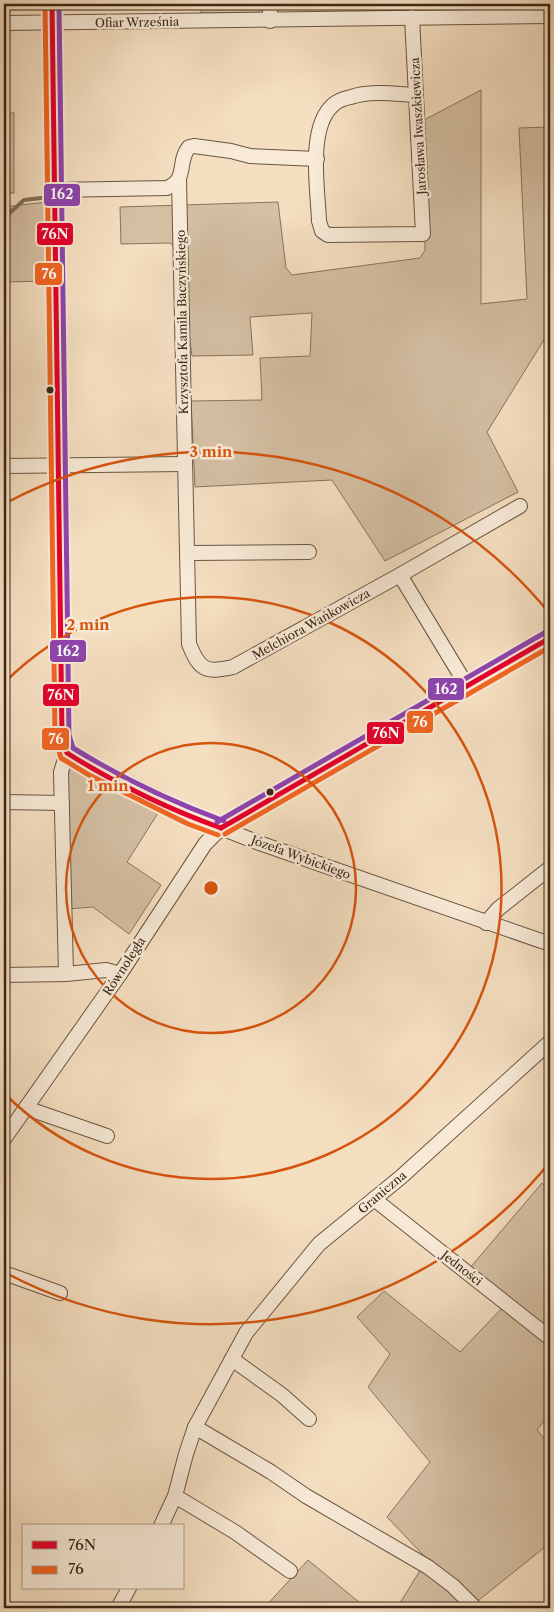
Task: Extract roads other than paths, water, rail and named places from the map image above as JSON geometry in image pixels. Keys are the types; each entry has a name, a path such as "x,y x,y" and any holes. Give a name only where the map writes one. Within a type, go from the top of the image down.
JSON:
{"street":[{"path":"52,4 62,736 67,753 61,772 66,974"},
{"path":"270,4 270,21"},
{"name":"Ofiar Września","path":"4,23 270,21 396,11 412,17 550,16"},
{"name":"Jarosława Iwaszkiewicza","path":"317,159 319,221 322,231 328,235 424,234 412,17"},
{"path":"317,159 317,142 323,119 333,104 352,96 370,94 416,95"},
{"name":"Krzysztofa Kamila Baczyńskiego","path":"185,464 179,180 184,152 189,147 194,146 231,151 250,156 317,159"},
{"path":"55,190 167,188 179,180"},
{"path":"4,466 185,464"},
{"name":"Melchiora Wańkowicza","path":"185,464 189,644 196,661 206,669 214,672 233,667 520,506"},
{"path":"188,553 309,552"},
{"path":"400,575 467,686"},
{"path":"221,828 550,638"},
{"name":"Józefa Wybickiego","path":"67,753 93,769 191,817 262,844 550,944"},
{"path":"4,802 62,803"},
{"name":"Równoległa","path":"4,1139 120,974 205,844 221,828"},
{"path":"486,923 498,909 550,868"},
{"path":"4,975 66,974 106,970 120,974"},
{"name":"Graniczna","path":"162,1524 175,1496 195,1427 246,1332 319,1244 374,1199 550,1042"},
{"path":"27,1106 32,1110 107,1136"},
{"name":"Jedności","path":"374,1199 550,1338"},
{"path":"4,1273 60,1293"},
{"path":"232,1358 282,1395 309,1419"},
{"path":"195,1427 271,1472 306,1496 428,1567 453,1586 475,1608"},
{"path":"175,1496 235,1532 290,1571"},
{"path":"118,1608 128,1590"}],"waterway":[{"path":"4,218 24,200 41,198"}]}
